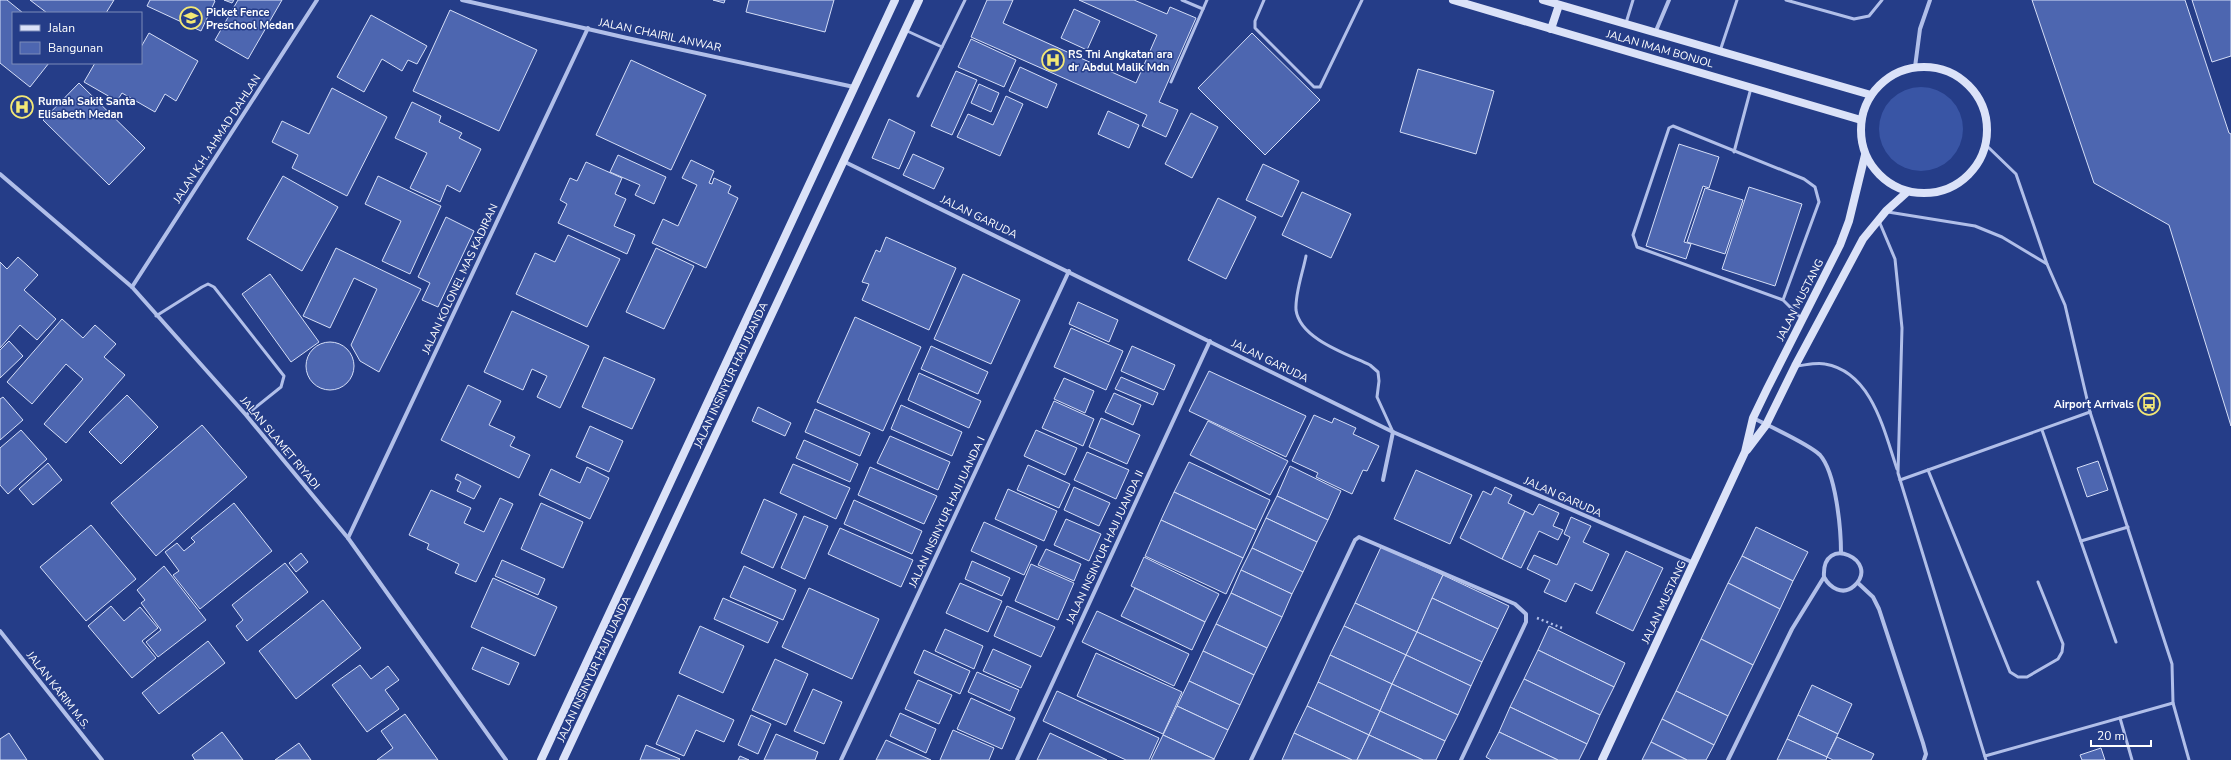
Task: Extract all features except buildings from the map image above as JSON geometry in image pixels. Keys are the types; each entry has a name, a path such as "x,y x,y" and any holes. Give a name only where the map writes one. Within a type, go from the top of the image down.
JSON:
{"main road":[{"name":"JALAN INSINYUR HAJI JUANDA","path":"541,760 895,0"},
{"name":"JALAN INSINYUR HAJI JUANDA","path":"563,760 919,0"},
{"name":"JALAN IMAM BONJOL","path":"1453,0 1751,86 1861,120"},
{"name":"JALAN IMAM BONJOL","path":"1543,0 1871,95"},
{"path":"1551,29 1559,5"},
{"path":"1915,67 1929,67 1943,70 1956,76 1968,85 1977,96 1983,108 1988,135 1987,146 1975,167 1963,180 1939,191 1906,193 1879,176 1865,155 1861,144 1861,120 1871,95 1890,76 1915,67"},
{"name":"JALAN MUSTANG","path":"1746,452 1753,418 1840,245 1849,221 1865,155"},
{"name":"JALAN MUSTANG","path":"1602,760 1746,452 1766,425 1795,366 1863,240 1886,211 1906,193"}],"street":[{"name":"JALAN K.H. AHMAD DAHLAN","path":"132,287 317,0"},
{"name":"JALAN CHAIRIL ANWAR","path":"462,0 854,87"},
{"path":"1655,33 1669,0"},
{"path":"1915,67 1920,29 1930,0"},
{"name":"JALAN KOLONEL MAS KADIRAN","path":"348,538 588,28"},
{"name":"JALAN GARUDA","path":"843,161 1069,271 1392,432 1694,563"},
{"name":"JALAN SLAMET RIYADI","path":"0,174 132,287 156,316 246,415 348,538 506,760"},
{"name":"JALAN INSINYUR HAJI JUANDA I","path":"841,760 1069,271"},
{"name":"JALAN INSINYUR HAJI JUANDA II","path":"1017,760 1210,341"},
{"path":"1753,418 1820,456 1832,478 1841,534 1841,553"},
{"path":"1383,480 1392,432"},
{"path":"1251,760 1355,540 1364,537 1515,604 1526,614 1526,622 1461,760"},
{"path":"1841,553 1849,554 1856,559 1861,575 1858,583 1843,591 1835,590 1828,584 1824,577 1823,569 1826,561 1833,555 1841,553"},
{"path":"1728,760 1792,629 1824,577"},
{"path":"1858,583 1873,597 1879,609 1923,743 1926,754 1924,760"},
{"name":"JALAN KARIM M.S.","path":"0,631 102,760"}],"lane":[{"path":"918,96 965,0"},
{"path":"1182,0 1203,9"},
{"path":"1171,82 1206,0"},
{"path":"1264,0 1255,21 1255,28 1314,87 1320,87 1362,0"},
{"path":"1625,24 1633,0"},
{"path":"1720,51 1737,0"},
{"path":"1786,0 1854,19 1869,16 1882,0"},
{"path":"905,30 942,47"},
{"path":"1734,152 1751,86"},
{"path":"1783,300 1819,202 1815,187 1804,179 1734,152 1673,126 1669,128 1633,235 1634,243 1637,247 1643,250 1783,300 1802,320"},
{"path":"1987,146 2016,174 2047,264 2065,305 2090,412 2172,664 2173,704 2189,760"},
{"path":"1886,211 1975,226 2002,237 2047,264"},
{"path":"1878,220 1895,259 1902,328 1898,473"},
{"path":"1306,256 1296,311 1300,322 1314,338 1370,365 1378,372 1379,381 1377,397 1392,432"},
{"path":"156,316 202,286 208,284 214,287 284,376 281,387 246,415"},
{"path":"1795,366 1824,363 1836,367 1857,381 1868,396 1882,425 1898,473 1986,760"},
{"path":"1900,480 2090,412"},
{"path":"2042,430 2116,642"},
{"path":"1928,470 2010,672 2018,677 2027,676 2058,659 2062,652 2063,644 2038,582"},
{"path":"2081,541 2128,527"},
{"path":"1985,756 2173,704"},
{"path":"2120,718 2132,760"}],"path":[{"path":"1526,614 1562,628"}],"shaded area":[{"path":"1921,87 1937,90 1951,99 1960,113 1963,129 1960,145 1951,159 1937,168 1921,171 1905,168 1891,159 1882,145 1879,129 1882,113 1891,99 1905,90"}],"place":[{"name":"Picket Fence Preschool Medan","path":"191,18"},
{"name":"RS Tni Angkatan ara dr Abdul Malik Mdn","path":"1053,60"},
{"name":"Rumah Sakit Santa Elisabeth Medan","path":"22,107"},
{"name":"Airport Arrivals","path":"2149,404"}]}
